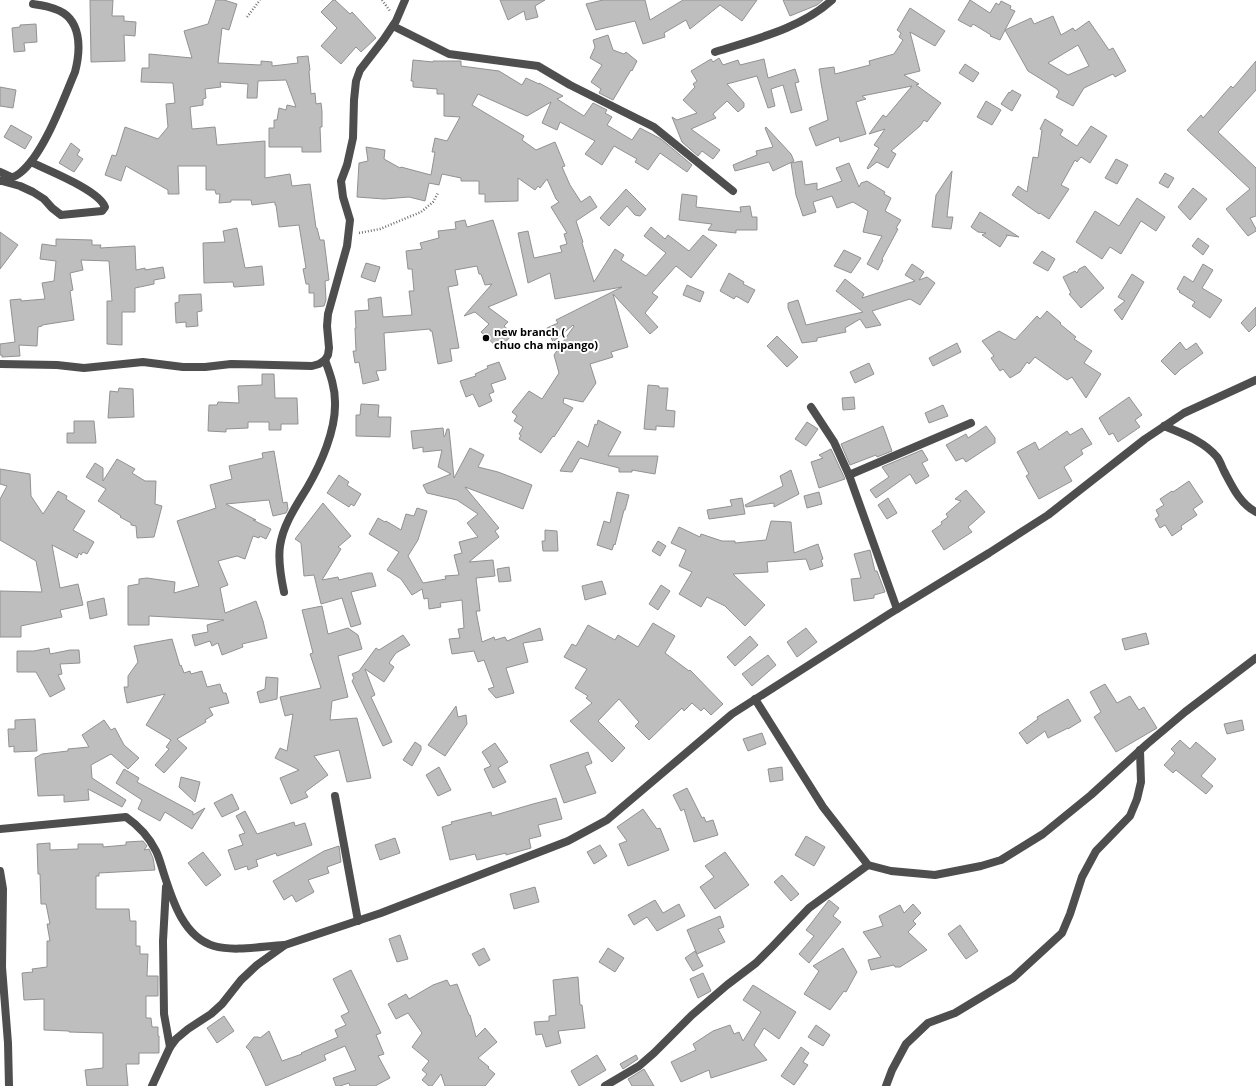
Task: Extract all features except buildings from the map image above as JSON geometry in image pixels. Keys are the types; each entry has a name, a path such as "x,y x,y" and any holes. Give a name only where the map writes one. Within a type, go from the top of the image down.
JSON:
{"street":[{"path":"0,364 57,365 84,368 143,362 205,367 231,364 312,366 325,360 328,355 329,348 327,326 328,314 342,266 350,220 343,197 341,181 347,164 353,138 356,81 360,70 393,26 405,0"},
{"path":"715,52 800,23 832,0"},
{"path":"1,181 20,174 31,162 42,146 75,72 78,61 79,39 75,26 68,16 56,9 34,4"},
{"path":"393,26 449,54 538,66 570,85 654,126 733,191"},
{"path":"1,181 20,186 34,192 61,215 102,211 105,207 104,203 99,198 84,188 65,177 31,162"},
{"path":"0,172 11,177"},
{"path":"284,592 281,575 280,547 286,524 316,472 323,456 335,416 336,400 332,379 325,360"},
{"path":"0,829 126,817 138,825 156,851 179,914 196,937 214,946 230,949 285,945 381,913 568,841 607,820 732,714 1048,515 1145,439 1184,413 1256,380"},
{"path":"811,407 834,442 849,475 897,609"},
{"path":"849,475 970,423"},
{"path":"1164,426 1193,438 1208,448 1218,458 1229,482 1238,495 1249,508 1256,512"},
{"path":"755,699 823,807 868,865 891,871 935,875 981,866 1002,860 1044,834 1091,795 1140,750 1185,712 1256,658"},
{"path":"886,1086 892,1070 906,1044 928,1023 955,1013 1014,978 1062,933 1082,877 1096,850 1130,816 1137,800 1142,782 1140,750"},
{"path":"335,796 358,921"},
{"path":"605,1086 639,1066 692,1015 772,948 809,908 868,865"},
{"path":"0,871 3,890 2,967 8,1043 8,1086"},
{"path":"167,882 163,941 164,1014 170,1047"},
{"path":"152,1086 170,1047 176,1039 211,1014 222,1004 241,980 257,965 285,945"}],"path":[{"path":"247,17 260,0"},
{"path":"348,236 380,229 421,212 433,202 438,193"}],"place":[{"name":"new branch ( chuo cha mipango)","path":"486,338"}]}
